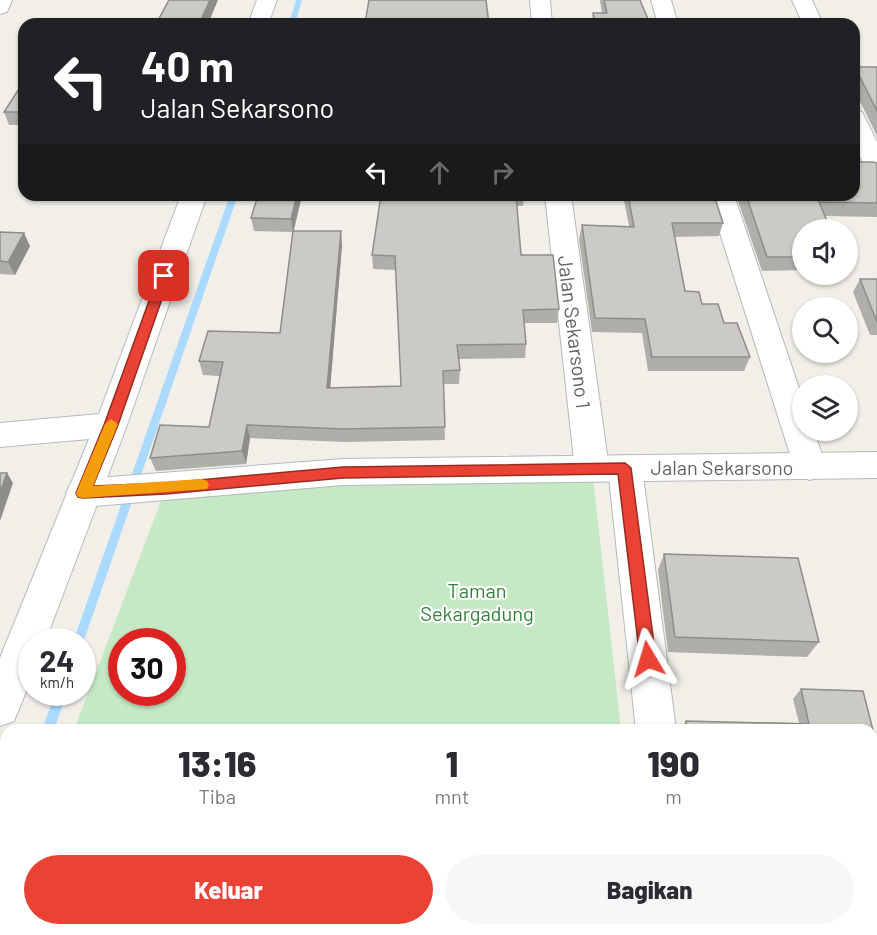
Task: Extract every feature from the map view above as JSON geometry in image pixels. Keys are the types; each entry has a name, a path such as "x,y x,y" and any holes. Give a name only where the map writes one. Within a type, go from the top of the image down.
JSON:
{"street":[{"path":"0,8 2,0"},
{"path":"260,18 267,0"},
{"path":"540,0 542,18"},
{"path":"661,0 666,18"},
{"path":"802,0 810,18"},
{"path":"860,115 877,114"},
{"path":"860,130 877,169"},
{"path":"0,707 92,493 111,425 192,201"},
{"name":"Jalan Sekarsono 1","path":"559,201 655,724"},
{"path":"723,201 810,467"},
{"path":"0,435 111,425"},
{"name":"Jalan Sekarsono","path":"92,493 343,472 877,465"}],"green space":[{"name":"Taman Sekargadung","path":"592,469 620,724 76,724 83,706 96,706 96,672 108,641 108,706 186,706 186,628 113,628 166,488"}],"building":[{"path":"169,0 210,0 202,18 159,18"},
{"path":"369,0 486,0 488,18 366,18"},
{"path":"604,0 640,0 648,18 594,18 593,13 607,13"},
{"path":"860,67 877,67 877,111 860,77"},
{"path":"18,90 18,112 4,112"},
{"path":"860,162 877,163 877,203 819,202 826,219 792,219 792,257 767,257 748,201 860,201"},
{"path":"256,201 296,201 291,219 251,218"},
{"path":"380,201 516,201 521,255 553,255 559,309 523,310 526,344 457,345 460,370 443,371 445,427 343,429 247,425 242,451 150,458 160,425 209,427 223,362 199,361 208,331 280,333 293,231 341,231 327,388 401,386 395,256 372,255"},
{"path":"629,201 716,201 723,223 672,223 685,291 699,292 702,304 718,304 724,323 737,323 750,357 652,357 645,319 595,318 582,225 634,227"},
{"path":"0,232 24,233 8,262 0,261"},
{"path":"860,279 877,279 877,322"},
{"path":"0,473 7,473 0,492"},
{"path":"664,554 798,558 819,642 675,637"},
{"path":"801,689 863,691 871,724 809,724"},
{"path":"686,721 809,724 686,724"}],"waterway":[{"path":"294,18 299,0"},
{"path":"84,628 232,201"},
{"path":"50,724 56,706"}],"slow traffic":[{"path":"111,424 83,493 202,485"}],"route":[{"path":"164,276 111,425 83,493 343,472 625,468 648,659"}]}
